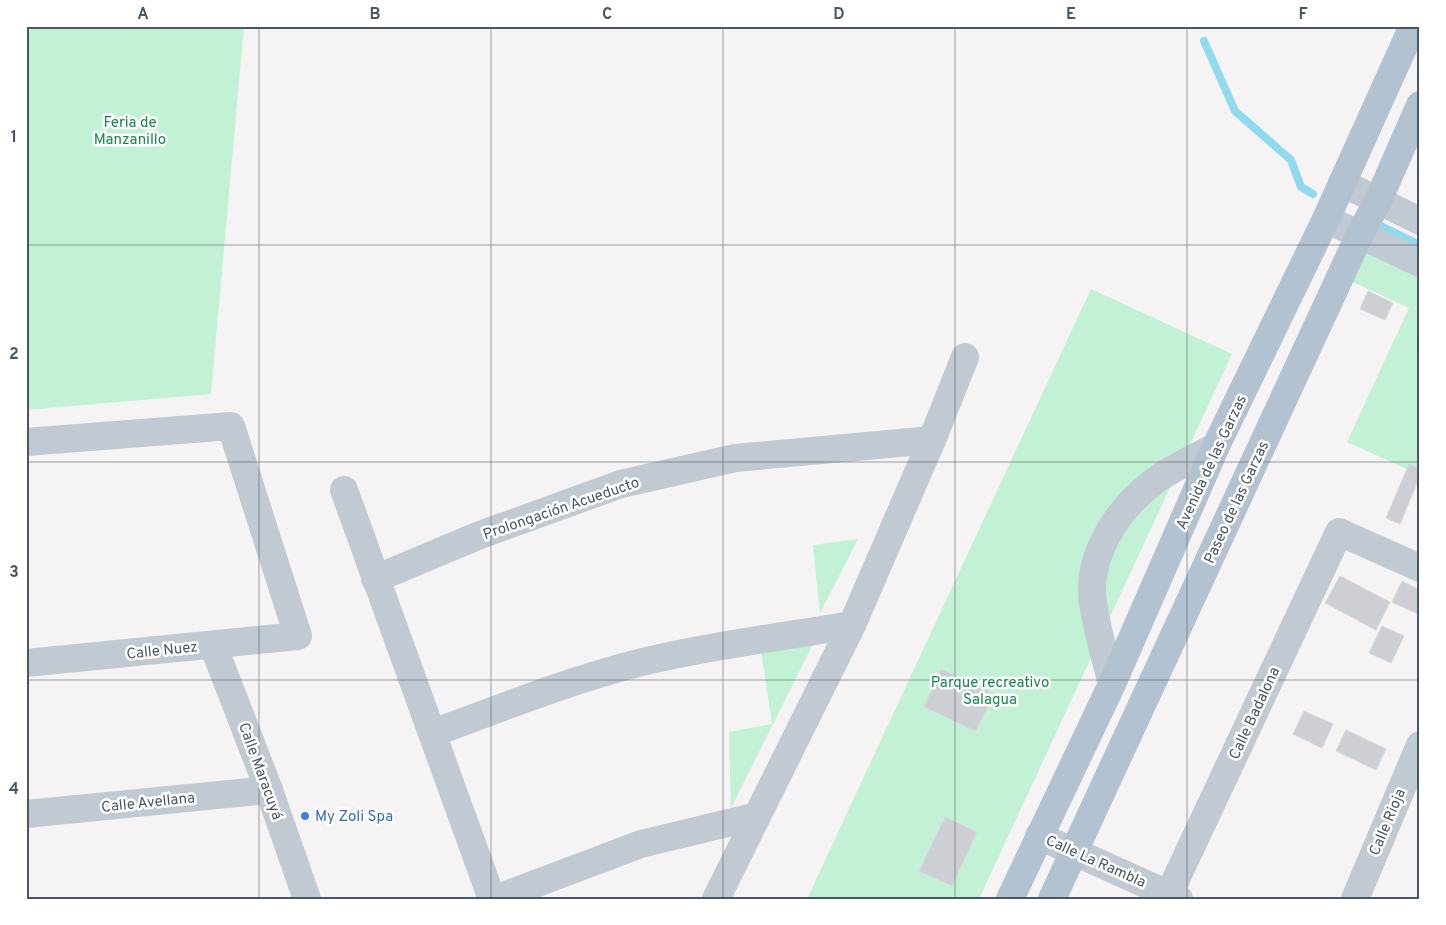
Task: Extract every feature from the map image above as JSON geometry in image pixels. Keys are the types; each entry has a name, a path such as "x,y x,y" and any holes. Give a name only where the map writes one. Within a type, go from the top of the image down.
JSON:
{"main road":[{"name":"Avenida de las Garzas","path":"1010,899 1112,684 1216,446 1326,219 1413,26"},
{"name":"Paseo de las Garzas","path":"1052,899 1360,234 1378,201 1420,106"}],"street":[{"path":"1342,184 1420,221"},
{"path":"1326,219 1420,263"},
{"path":"716,899 852,625 932,440 965,357"},
{"name":"Calle Nuez","path":"26,442 231,426 298,636 26,663"},
{"name":"Prolongación Acueducto","path":"375,579 480,535 621,484 735,458 932,440"},
{"path":"1112,684 1092,601 1093,578 1101,544 1122,513 1156,480 1216,446"},
{"path":"344,490 493,899 641,844 757,816"},
{"name":"Calle Badalona","path":"1174,896 1339,532 1420,568"},
{"path":"433,733 565,684 639,663 724,646 852,625"},
{"name":"Calle Maracuyá","path":"213,645 269,790 307,899"},
{"name":"Calle Rioja","path":"1355,899 1420,745"},
{"name":"Calle Avellana","path":"26,814 269,790"},
{"name":"Calle La Rambla","path":"1040,836 1174,896"}],"green space":[{"name":"Feria de Manzanillo","path":"26,26 244,26 211,394 26,410"},
{"path":"1367,250 1420,274 1420,351 1417,356 1420,358 1420,475 1347,442 1409,308 1353,282"},
{"name":"Parque recreativo Salagua","path":"1091,289 1232,354 979,899 807,899"},
{"path":"858,539 820,613 813,545"},
{"path":"813,644 731,808 729,732 772,724 761,650"}],"building":[{"path":"1368,291 1393,303 1385,320 1360,309"},
{"path":"1409,464 1420,469 1420,476 1400,524 1386,518"},
{"path":"1340,576 1390,602 1376,630 1325,603"},
{"path":"1402,581 1420,590 1420,615 1392,602"},
{"path":"1382,626 1404,636 1391,663 1369,653"},
{"path":"941,669 994,694 976,731 924,707"},
{"path":"1304,711 1333,724 1322,748 1293,734"},
{"path":"1346,730 1386,749 1376,770 1336,751"},
{"path":"945,817 977,832 952,886 919,871"}],"waterway":[{"path":"1204,41 1235,111 1291,160 1301,187 1313,194"},
{"path":"1381,226 1420,245"}],"place":[{"name":"My Zoli Spa","path":"305,816"}]}
